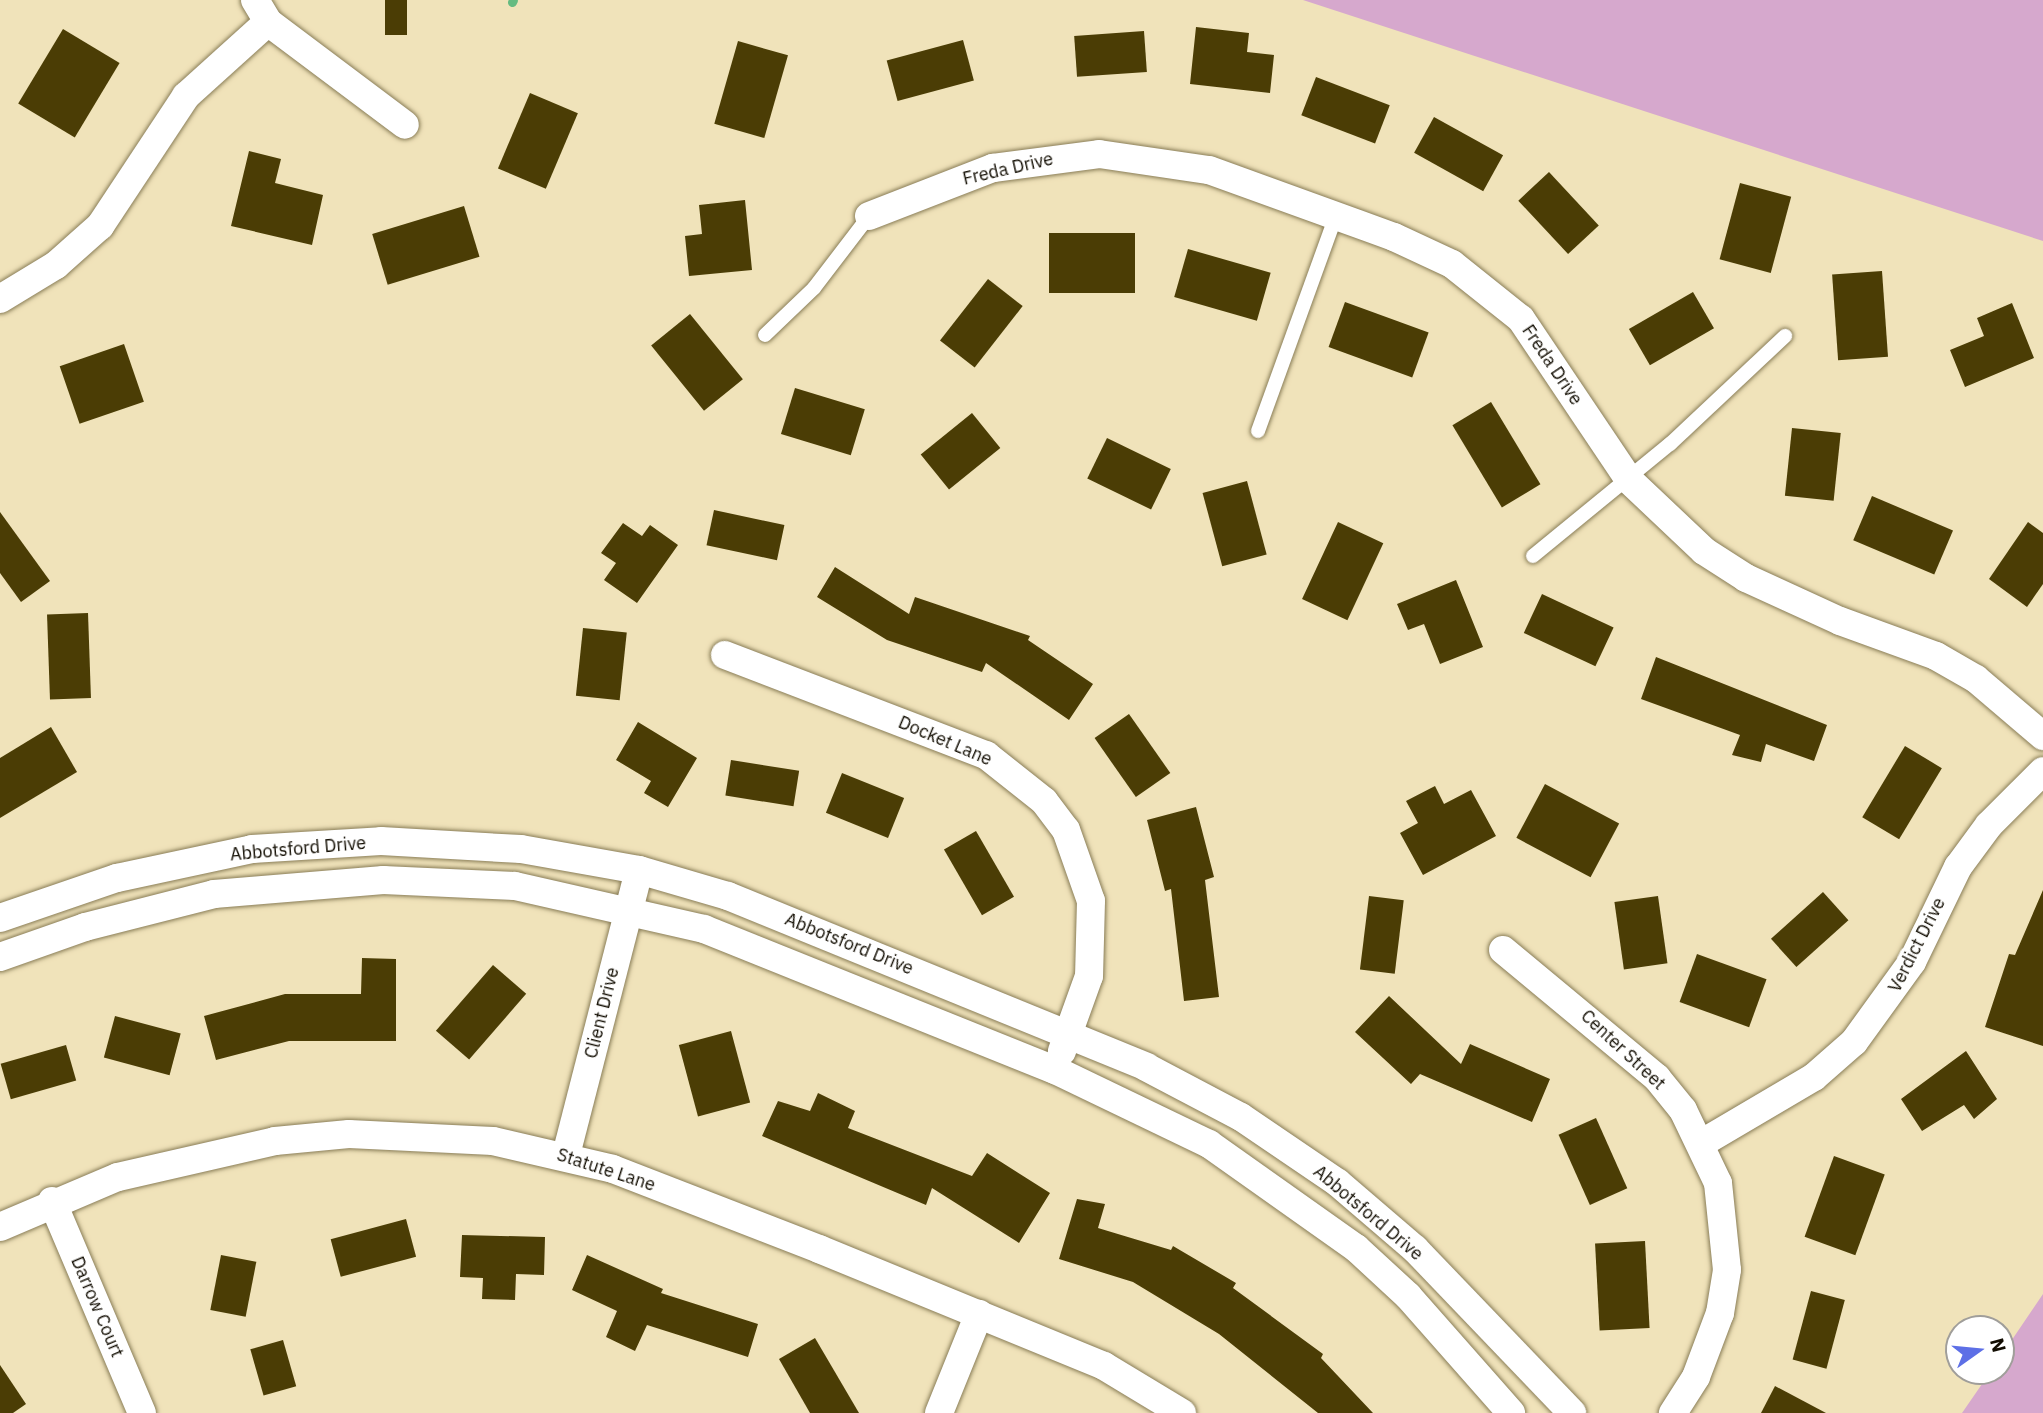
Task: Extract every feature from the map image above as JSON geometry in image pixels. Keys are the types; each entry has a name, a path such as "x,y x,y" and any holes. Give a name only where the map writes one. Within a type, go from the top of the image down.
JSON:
{"street":[{"path":"0,299 56,265 100,226 186,96 262,11 405,125"},
{"name":"Freda Drive","path":"869,216 993,168 1099,154 1209,170 1336,216 1452,264 1491,291 1552,359 1629,480 1666,519 1746,578 1936,656 1976,679 2043,736"},
{"name":"Docket Lane","path":"725,655 986,755 1044,801 1081,863 1091,901 1089,976 1055,1070"},
{"name":"Verdict Drive","path":"1702,1143 1803,1085 1854,1042 1912,962 1958,867 1989,825 2043,771"},
{"name":"Abbotsford Drive","path":"0,918 117,878 251,849 381,841 465,844 639,870 728,896 1146,1067 1241,1117 1338,1183 1415,1249 1572,1413"},
{"name":"Client Drive","path":"566,1155 639,870"},
{"name":"Abbotsford Drive","path":"0,957 135,913 214,894 295,885 469,882 628,911 704,929 1055,1070 1209,1144 1286,1194 1408,1296 1511,1413"},
{"name":"Center Street","path":"1503,950 1657,1078 1702,1143 1724,1215 1727,1270 1707,1353 1673,1413"},
{"name":"Statute Lane","path":"0,1227 52,1201 192,1156 337,1135 433,1135 566,1155 626,1174 1104,1366 1182,1413"},
{"name":"Darrow Court","path":"52,1201 142,1413"},
{"path":"939,1413 979,1314"}],"lane":[{"path":"765,335 821,280 869,216"},
{"path":"1258,431 1336,216"},
{"path":"1533,556 1629,480 1785,336"}],"shaded area":[{"path":"1303,0 2043,0 2043,241"},
{"path":"2043,1294 2043,1413 1962,1413 1981,1385 2015,1385 2015,1335"}],"building":[{"path":"385,0 407,0 407,35 385,35"},
{"path":"1196,27 1249,33 1247,52 1274,55 1270,93 1190,84"},
{"path":"63,29 120,63 75,138 18,104"},
{"path":"1144,31 1147,72 1077,77 1074,36"},
{"path":"963,40 974,81 898,101 887,60"},
{"path":"738,41 788,55 764,138 714,124"},
{"path":"1316,77 1390,105 1375,144 1301,115"},
{"path":"530,93 578,113 546,189 498,168"},
{"path":"1434,117 1503,155 1483,191 1414,153"},
{"path":"249,151 281,159 275,183 323,195 312,245 231,226"},
{"path":"1549,172 1599,225 1568,254 1518,201"},
{"path":"1740,183 1791,197 1771,273 1720,259"},
{"path":"745,200 752,270 689,276 685,236 702,234 699,205"},
{"path":"464,206 479,257 388,285 372,234"},
{"path":"1049,233 1135,233 1135,293 1049,293"},
{"path":"1188,249 1271,273 1257,321 1174,297"},
{"path":"1882,271 1888,357 1838,360 1832,274"},
{"path":"988,279 1023,306 975,368 940,340"},
{"path":"1693,292 1714,328 1650,365 1629,329"},
{"path":"1345,302 1429,332 1412,378 1329,347"},
{"path":"2012,303 2034,358 1965,387 1950,350 1984,336 1977,318"},
{"path":"690,314 743,379 704,411 651,345"},
{"path":"124,344 144,402 80,424 60,366"},
{"path":"795,388 865,409 851,455 781,434"},
{"path":"1491,402 1540,484 1502,507 1452,425"},
{"path":"972,413 1000,448 949,490 921,455"},
{"path":"1792,428 1841,433 1834,501 1785,496"},
{"path":"1107,438 1171,469 1151,510 1087,478"},
{"path":"1247,481 1267,554 1222,566 1203,493"},
{"path":"1872,496 1953,530 1934,575 1853,540"},
{"path":"714,510 784,525 777,560 707,545"},
{"path":"0,512 50,581 21,602 0,573"},
{"path":"1338,522 1383,543 1347,620 1302,599"},
{"path":"2028,522 2043,533 2043,584 2027,607 1989,579"},
{"path":"623,523 642,536 650,525 678,545 637,603 604,580 616,563 601,553"},
{"path":"835,567 909,614 915,597 1030,636 1028,640 1093,684 1069,720 986,663 982,672 887,640 817,597"},
{"path":"1456,580 1483,647 1440,664 1424,624 1408,630 1397,604"},
{"path":"1542,594 1614,627 1595,666 1524,633"},
{"path":"88,613 91,698 50,699 47,614"},
{"path":"583,628 627,633 620,700 576,696"},
{"path":"1656,657 1827,725 1814,761 1766,744 1761,762 1732,755 1740,735 1641,699"},
{"path":"1129,714 1170,773 1136,797 1095,738"},
{"path":"638,722 697,758 668,807 644,793 651,781 616,760"},
{"path":"51,727 77,772 0,818 0,758"},
{"path":"1905,746 1942,768 1899,839 1862,817"},
{"path":"731,760 799,771 794,806 725,796"},
{"path":"842,773 904,798 888,838 826,813"},
{"path":"1545,784 1619,823 1591,877 1516,838"},
{"path":"1435,786 1444,804 1471,790 1496,836 1423,875 1400,833 1418,823 1406,801"},
{"path":"1196,807 1214,877 1205,880 1219,997 1184,1001 1171,889 1165,891 1147,820"},
{"path":"976,831 1014,897 982,915 944,850"},
{"path":"2043,890 2043,1046 1985,1027 2009,954 2015,955"},
{"path":"1823,892 1848,920 1796,967 1771,939"},
{"path":"1369,896 1404,900 1395,974 1360,969"},
{"path":"1658,896 1667,963 1624,969 1614,902"},
{"path":"1697,954 1767,979 1749,1027 1680,1002"},
{"path":"362,958 396,959 396,1041 289,1041 216,1060 204,1016 285,994 361,994"},
{"path":"493,965 526,994 469,1060 436,1031"},
{"path":"1389,996 1461,1064 1470,1044 1550,1079 1532,1122 1420,1074 1411,1084 1355,1032"},
{"path":"115,1016 181,1034 170,1075 104,1058"},
{"path":"731,1031 750,1102 698,1116 679,1045"},
{"path":"66,1045 76,1081 11,1099 1,1064"},
{"path":"1966,1051 1997,1099 1974,1119 1964,1105 1922,1131 1901,1099"},
{"path":"818,1093 855,1111 848,1128 972,1176 987,1153 1050,1193 1019,1243 932,1188 926,1205 762,1136 778,1101 810,1111"},
{"path":"1596,1118 1627,1188 1590,1205 1559,1135"},
{"path":"1834,1156 1885,1174 1855,1255 1805,1237"},
{"path":"1077,1199 1105,1204 1098,1228 1171,1250 1173,1246 1236,1283 1233,1288 1323,1354 1321,1358 1373,1413 1318,1413 1219,1334 1133,1282 1059,1259"},
{"path":"406,1219 416,1257 341,1277 331,1239"},
{"path":"462,1235 545,1237 544,1275 516,1274 515,1300 482,1299 483,1278 460,1277"},
{"path":"1645,1241 1650,1328 1600,1330 1595,1244"},
{"path":"221,1255 256,1262 246,1317 210,1310"},
{"path":"587,1255 663,1289 661,1293 758,1324 748,1357 647,1325 635,1351 606,1337 617,1311 572,1290"},
{"path":"1811,1291 1845,1300 1826,1369 1793,1360"},
{"path":"815,1338 859,1413 810,1413 779,1359"},
{"path":"283,1340 296,1386 264,1396 250,1349"},
{"path":"0,1365 26,1404 13,1413 0,1413"},
{"path":"1775,1386 1826,1413 1761,1413"}]}
